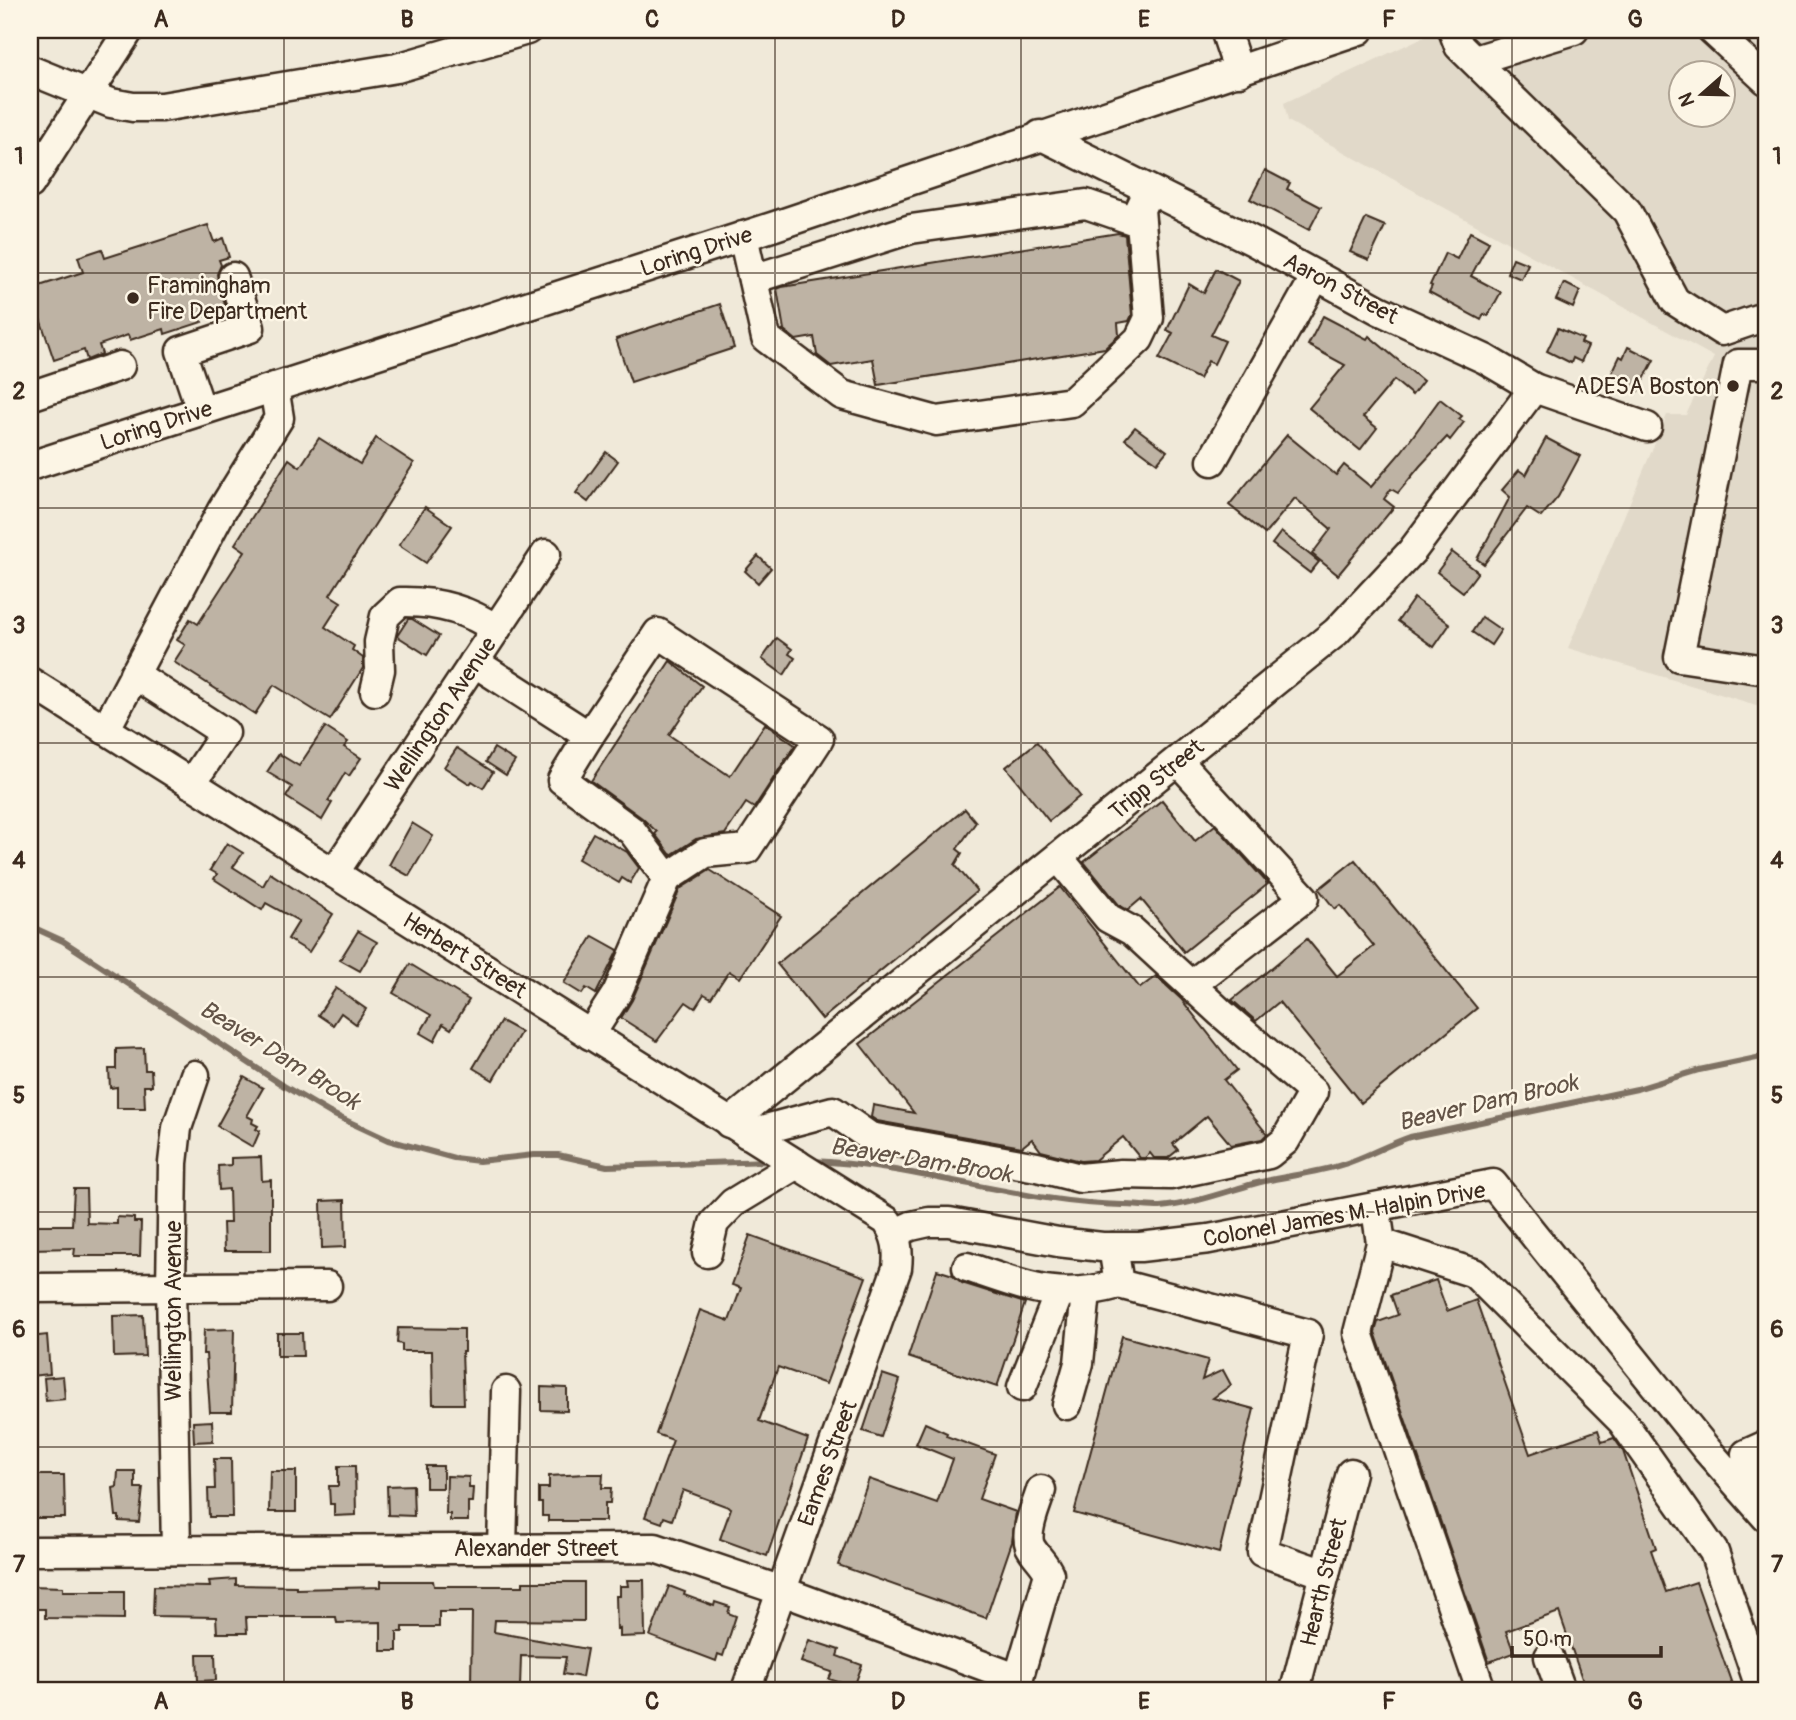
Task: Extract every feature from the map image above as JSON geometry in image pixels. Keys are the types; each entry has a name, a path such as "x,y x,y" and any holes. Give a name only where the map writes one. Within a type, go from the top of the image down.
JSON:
{"street":[{"path":"30,184 129,30"},
{"path":"30,70 87,96 111,103 133,107 162,107 397,68 527,30"},
{"path":"1225,30 1239,72"},
{"name":"Loring Drive","path":"30,466 743,236 1359,30"},
{"path":"1453,30 1459,46 1627,211 1675,301 1722,331 1766,316"},
{"path":"1475,60 1574,30"},
{"path":"1712,30 1766,80"},
{"name":"Aaron Street","path":"1040,135 1253,242 1379,310 1485,359 1534,388 1647,427"},
{"path":"743,236 766,338 842,395 937,421 1072,402 1139,339 1149,318 1140,209 1149,190"},
{"path":"753,279 911,229 1086,204 1141,223"},
{"path":"1212,461 1315,276"},
{"path":"201,410 181,351 250,328 233,277"},
{"path":"1766,364 1738,364 1679,657 1766,670"},
{"path":"30,396 120,366"},
{"path":"105,730 222,510 279,418 274,387"},
{"name":"Tripp Street","path":"746,1134 1059,858 1311,654 1358,611 1412,551 1534,388"},
{"name":"Wellington Avenue","path":"334,873 546,554"},
{"path":"375,691 380,670 379,642 386,616 400,603 427,601 479,617 496,629"},
{"path":"590,1035 617,993 667,878 705,853 747,849 818,739 658,633 562,780 632,831 667,878"},
{"path":"474,662 589,736"},
{"path":"134,674 225,733 191,784"},
{"name":"Herbert Street","path":"30,682 829,1184 887,1221 895,1233"},
{"path":"1178,761 1304,898 1191,985"},
{"path":"746,1134 833,1111 870,1137 1037,1167 1080,1178 1121,1174 1170,1175 1269,1154 1285,1141 1313,1093 1132,931 1108,918 1059,858"},
{"name":"Wellington Avenue","path":"176,1550 171,1287 174,1151 177,1128 195,1075"},
{"path":"707,1253 713,1223 733,1203 797,1164"},
{"name":"Colonel James M. Halpin Drive","path":"895,1233 920,1224 949,1223 1058,1242 1113,1247 1174,1244 1493,1184 1707,1450 1766,1517"},
{"path":"1376,1206 1381,1243 1358,1333 1482,1690"},
{"name":"Eames Street","path":"746,1690 897,1268 899,1249 895,1233"},
{"path":"1381,1243 1474,1273 1622,1421 1714,1552 1761,1690"},
{"path":"1113,1247 1119,1284"},
{"path":"967,1267 1033,1288 1059,1293 1086,1292 1119,1284 1308,1334 1262,1552 1325,1574"},
{"path":"30,1288 327,1286"},
{"path":"1067,1405 1079,1363 1086,1292"},
{"path":"1022,1387 1059,1293"},
{"path":"502,1548 506,1391"},
{"path":"1766,1444 1746,1454 1766,1477"},
{"name":"Hearth Street","path":"1295,1690 1351,1473"},
{"path":"1017,1685 1049,1574 1030,1544 1029,1531 1041,1490"},
{"name":"Alexander Street","path":"30,1551 655,1548 782,1591 1017,1685"},
{"path":"1549,1657 1561,1690"}],"shaded area":[{"name":"ADESA Boston","path":"1438,30 1766,30 1766,708 1568,648 1667,415 1686,415 1714,357 1288,121 1284,103"}],"building":[{"path":"1265,170 1290,183 1287,189 1321,207 1309,230 1250,199"},
{"path":"1366,218 1385,226 1369,260 1350,252"},
{"name":"Framingham Fire Department","path":"208,225 214,242 223,238 229,257 219,260 221,265 217,274 226,309 200,317 202,322 165,334 164,329 130,340 128,335 99,345 102,354 87,360 84,350 54,360 30,289 83,272 78,257 102,249 105,258"},
{"path":"1470,232 1489,242 1471,276 1501,292 1488,316 1484,314 1481,320 1429,292 1445,253 1457,259"},
{"path":"1118,233 1125,235 1132,315 1129,321 1118,323 1119,335 1105,348 878,385 873,359 831,366 817,355 814,337 796,340 784,330 777,289 782,287"},
{"path":"1513,258 1528,264 1521,279 1507,273"},
{"path":"1216,269 1239,281 1211,335 1225,341 1214,364 1208,361 1199,379 1159,359 1173,333 1167,330 1189,284 1204,293"},
{"path":"1564,283 1580,291 1573,308 1556,300"},
{"path":"720,304 734,348 631,382 616,339"},
{"path":"1323,316 1367,339 1369,336 1423,381 1412,395 1394,380 1363,417 1377,428 1360,450 1309,408 1345,365 1308,345"},
{"path":"1558,328 1583,339 1581,343 1588,346 1581,362 1573,358 1571,363 1547,351"},
{"path":"1628,347 1654,360 1638,391 1610,377 1620,356 1623,358"},
{"path":"1440,399 1462,416 1459,419 1464,422 1450,440 1447,437 1420,466 1398,493 1391,489 1384,499 1394,507 1338,575 1312,554 1331,529 1295,498 1265,534 1229,505 1287,435 1336,475 1344,465 1371,487 1402,451"},
{"path":"1135,427 1167,451 1157,463 1125,439"},
{"path":"319,438 360,464 376,438 414,463 330,595 341,602 325,627 354,646 352,650 363,658 363,668 330,720 274,685 255,714 174,662 185,645 177,640 190,619 198,624 245,551 235,544 289,459 300,467"},
{"path":"1546,438 1580,456 1558,497 1541,517 1527,508 1484,564 1477,559 1510,497 1502,490 1519,470 1526,475"},
{"path":"606,452 618,461 588,502 576,493"},
{"path":"425,507 452,526 426,563 399,545"},
{"path":"1281,532 1319,562 1310,573 1272,544"},
{"path":"1452,552 1478,572 1463,592 1437,572"},
{"path":"758,556 771,568 758,583 745,571"},
{"path":"1414,598 1450,624 1434,647 1398,621"},
{"path":"1482,617 1501,630 1491,645 1472,632"},
{"path":"408,619 439,636 427,655 397,636"},
{"path":"777,638 792,649 789,654 795,658 784,675 762,659"},
{"path":"670,661 702,686 669,735 730,776 765,724 795,745 754,808 746,803 725,834 696,839 671,855 655,834 657,832 642,818 591,781"},
{"path":"325,727 348,742 344,747 361,758 349,776 345,773 328,801 332,803 322,820 286,797 292,787 267,772 279,754 299,766"},
{"path":"1037,742 1080,796 1049,821 1006,767"},
{"path":"457,748 493,772 483,788 472,781 470,784 444,767"},
{"path":"494,748 515,761 506,775 486,762"},
{"path":"1162,800 1195,841 1215,825 1268,884 1184,952 1141,899 1128,910 1119,905 1084,862"},
{"path":"965,809 976,822 957,849 962,853 955,865 977,891 822,1019 777,964"},
{"path":"412,823 433,836 409,876 389,865"},
{"path":"593,833 627,852 639,868 630,883 622,878 619,883 578,859"},
{"path":"227,843 243,853 233,867 263,886 270,873 333,914 309,952 288,939 299,921 266,903 262,910 214,879 217,874 210,870"},
{"path":"1355,860 1477,1008 1361,1103 1279,1002 1256,1021 1232,1000 1307,939 1337,976 1374,946 1340,905 1335,909 1319,889"},
{"path":"710,870 781,916 740,978 729,971 711,998 704,994 695,1008 686,1002 657,1041 621,1018 632,1000 680,889"},
{"path":"1060,887 1140,988 1156,976 1181,999 1237,1070 1224,1080 1267,1134 1262,1139 1231,1145 1207,1116 1173,1144 1178,1150 1168,1158 1154,1158 1150,1153 1145,1158 1140,1158 1123,1137 1095,1160 1081,1161 1041,1151 1032,1139 1022,1147 877,1121 871,1117 873,1105 914,1113 860,1044"},
{"path":"358,931 377,942 360,971 340,960"},
{"path":"593,936 618,950 596,994 586,988 582,994 564,983"},
{"path":"410,964 469,1000 451,1029 443,1024 434,1041 420,1033 431,1015 393,993"},
{"path":"336,988 366,1009 356,1024 341,1013 333,1025 318,1015"},
{"path":"501,1021 521,1032 493,1080 473,1068"},
{"path":"144,1048 145,1070 151,1070 152,1086 144,1086 145,1108 117,1108 117,1087 110,1088 109,1069 116,1069 116,1049"},
{"path":"244,1077 263,1088 247,1116 253,1119 252,1123 258,1126 256,1129 260,1131 253,1147 217,1126"},
{"path":"261,1157 262,1181 271,1180 271,1251 224,1251 223,1223 230,1223 229,1189 219,1190 218,1166 231,1165 231,1158"},
{"path":"74,1189 86,1189 87,1223 117,1224 117,1217 134,1218 134,1222 141,1222 140,1256 74,1256 75,1248 30,1249 30,1225 72,1225"},
{"path":"345,1200 346,1247 322,1248 321,1201"},
{"path":"750,1235 866,1277 826,1384 778,1367 759,1421 808,1439 767,1556 720,1539 731,1508 683,1490 672,1520 664,1517 662,1523 645,1517 673,1440 656,1434 700,1310 729,1321 741,1288 732,1285"},
{"path":"937,1270 953,1275 962,1283 1025,1303 997,1387 908,1357"},
{"path":"1436,1280 1447,1311 1476,1300 1530,1454 1598,1430 1602,1442 1614,1438 1623,1451 1656,1548 1651,1550 1666,1592 1696,1582 1734,1690 1586,1690 1559,1612 1506,1631 1514,1653 1489,1662 1375,1332 1378,1322 1398,1315 1391,1295"},
{"path":"143,1315 145,1356 114,1357 113,1316"},
{"path":"398,1328 464,1329 464,1404 433,1404 432,1351 402,1351 402,1344 397,1343"},
{"path":"234,1329 232,1412 210,1412 206,1354 203,1354 204,1330"},
{"path":"277,1333 302,1333 303,1356 277,1356"},
{"path":"47,1335 50,1374 30,1376 30,1337"},
{"path":"1122,1336 1208,1360 1202,1380 1223,1370 1231,1385 1213,1398 1254,1409 1219,1553 1074,1513"},
{"path":"882,1374 900,1380 881,1437 863,1431"},
{"path":"63,1376 65,1399 46,1401 44,1378"},
{"path":"541,1387 567,1388 567,1411 541,1410"},
{"path":"212,1421 213,1441 194,1442 193,1422"},
{"path":"925,1423 947,1433 946,1436 995,1454 979,1499 1016,1512 1012,1542 986,1618 838,1565 869,1479 937,1503 953,1459 916,1444"},
{"path":"214,1459 231,1459 232,1517 209,1517 208,1489 215,1489"},
{"path":"338,1466 355,1466 356,1515 334,1516 329,1486 338,1486"},
{"path":"426,1466 443,1466 443,1488 426,1488"},
{"path":"118,1471 135,1471 135,1488 143,1488 139,1522 119,1521 119,1516 116,1516 113,1488 117,1487"},
{"path":"270,1471 296,1471 296,1512 269,1512"},
{"path":"603,1474 602,1488 611,1488 610,1503 605,1503 605,1521 548,1521 548,1516 542,1516 539,1488 549,1488 549,1476"},
{"path":"34,1475 64,1475 65,1518 30,1518 30,1490 34,1489"},
{"path":"447,1476 469,1477 469,1488 473,1488 472,1502 468,1502 468,1521 450,1521 450,1514 446,1514"},
{"path":"413,1485 414,1516 388,1515 387,1486"},
{"path":"236,1579 236,1585 296,1586 296,1589 381,1587 381,1581 433,1581 434,1586 523,1586 523,1582 584,1582 584,1621 495,1620 494,1632 587,1649 582,1677 563,1674 566,1657 521,1656 520,1687 471,1684 472,1612 439,1612 439,1627 403,1627 403,1632 397,1632 397,1651 381,1651 381,1622 337,1623 336,1617 246,1617 247,1633 217,1633 216,1617 153,1616 154,1586 210,1587 209,1581"},
{"path":"627,1580 644,1580 645,1636 620,1637 620,1629 617,1630 616,1596 620,1596 620,1586 628,1586"},
{"path":"30,1586 63,1587 63,1591 124,1591 124,1619 45,1618 45,1609 30,1609"},
{"path":"669,1586 685,1592 684,1595 714,1606 715,1602 730,1607 728,1613 736,1616 723,1656 718,1654 716,1661 650,1636"},
{"path":"809,1640 839,1650 837,1656 862,1665 854,1687 829,1679 832,1672 801,1662"},
{"path":"197,1654 215,1654 216,1680 198,1681"}],"waterway":[{"name":"Beaver Dam Brook","path":"30,926 63,941 284,1086 330,1113 388,1140 454,1158 479,1161 534,1155 558,1155 607,1166 773,1161"},
{"name":"Beaver Dam Brook","path":"812,1161 890,1169 1084,1203 1172,1206 1264,1181 1330,1168 1410,1137 1637,1089 1699,1070 1766,1056"}],"place":[{"name":"Framingham Fire Department","path":"133,298"},
{"name":"ADESA Boston","path":"1733,386"}]}
